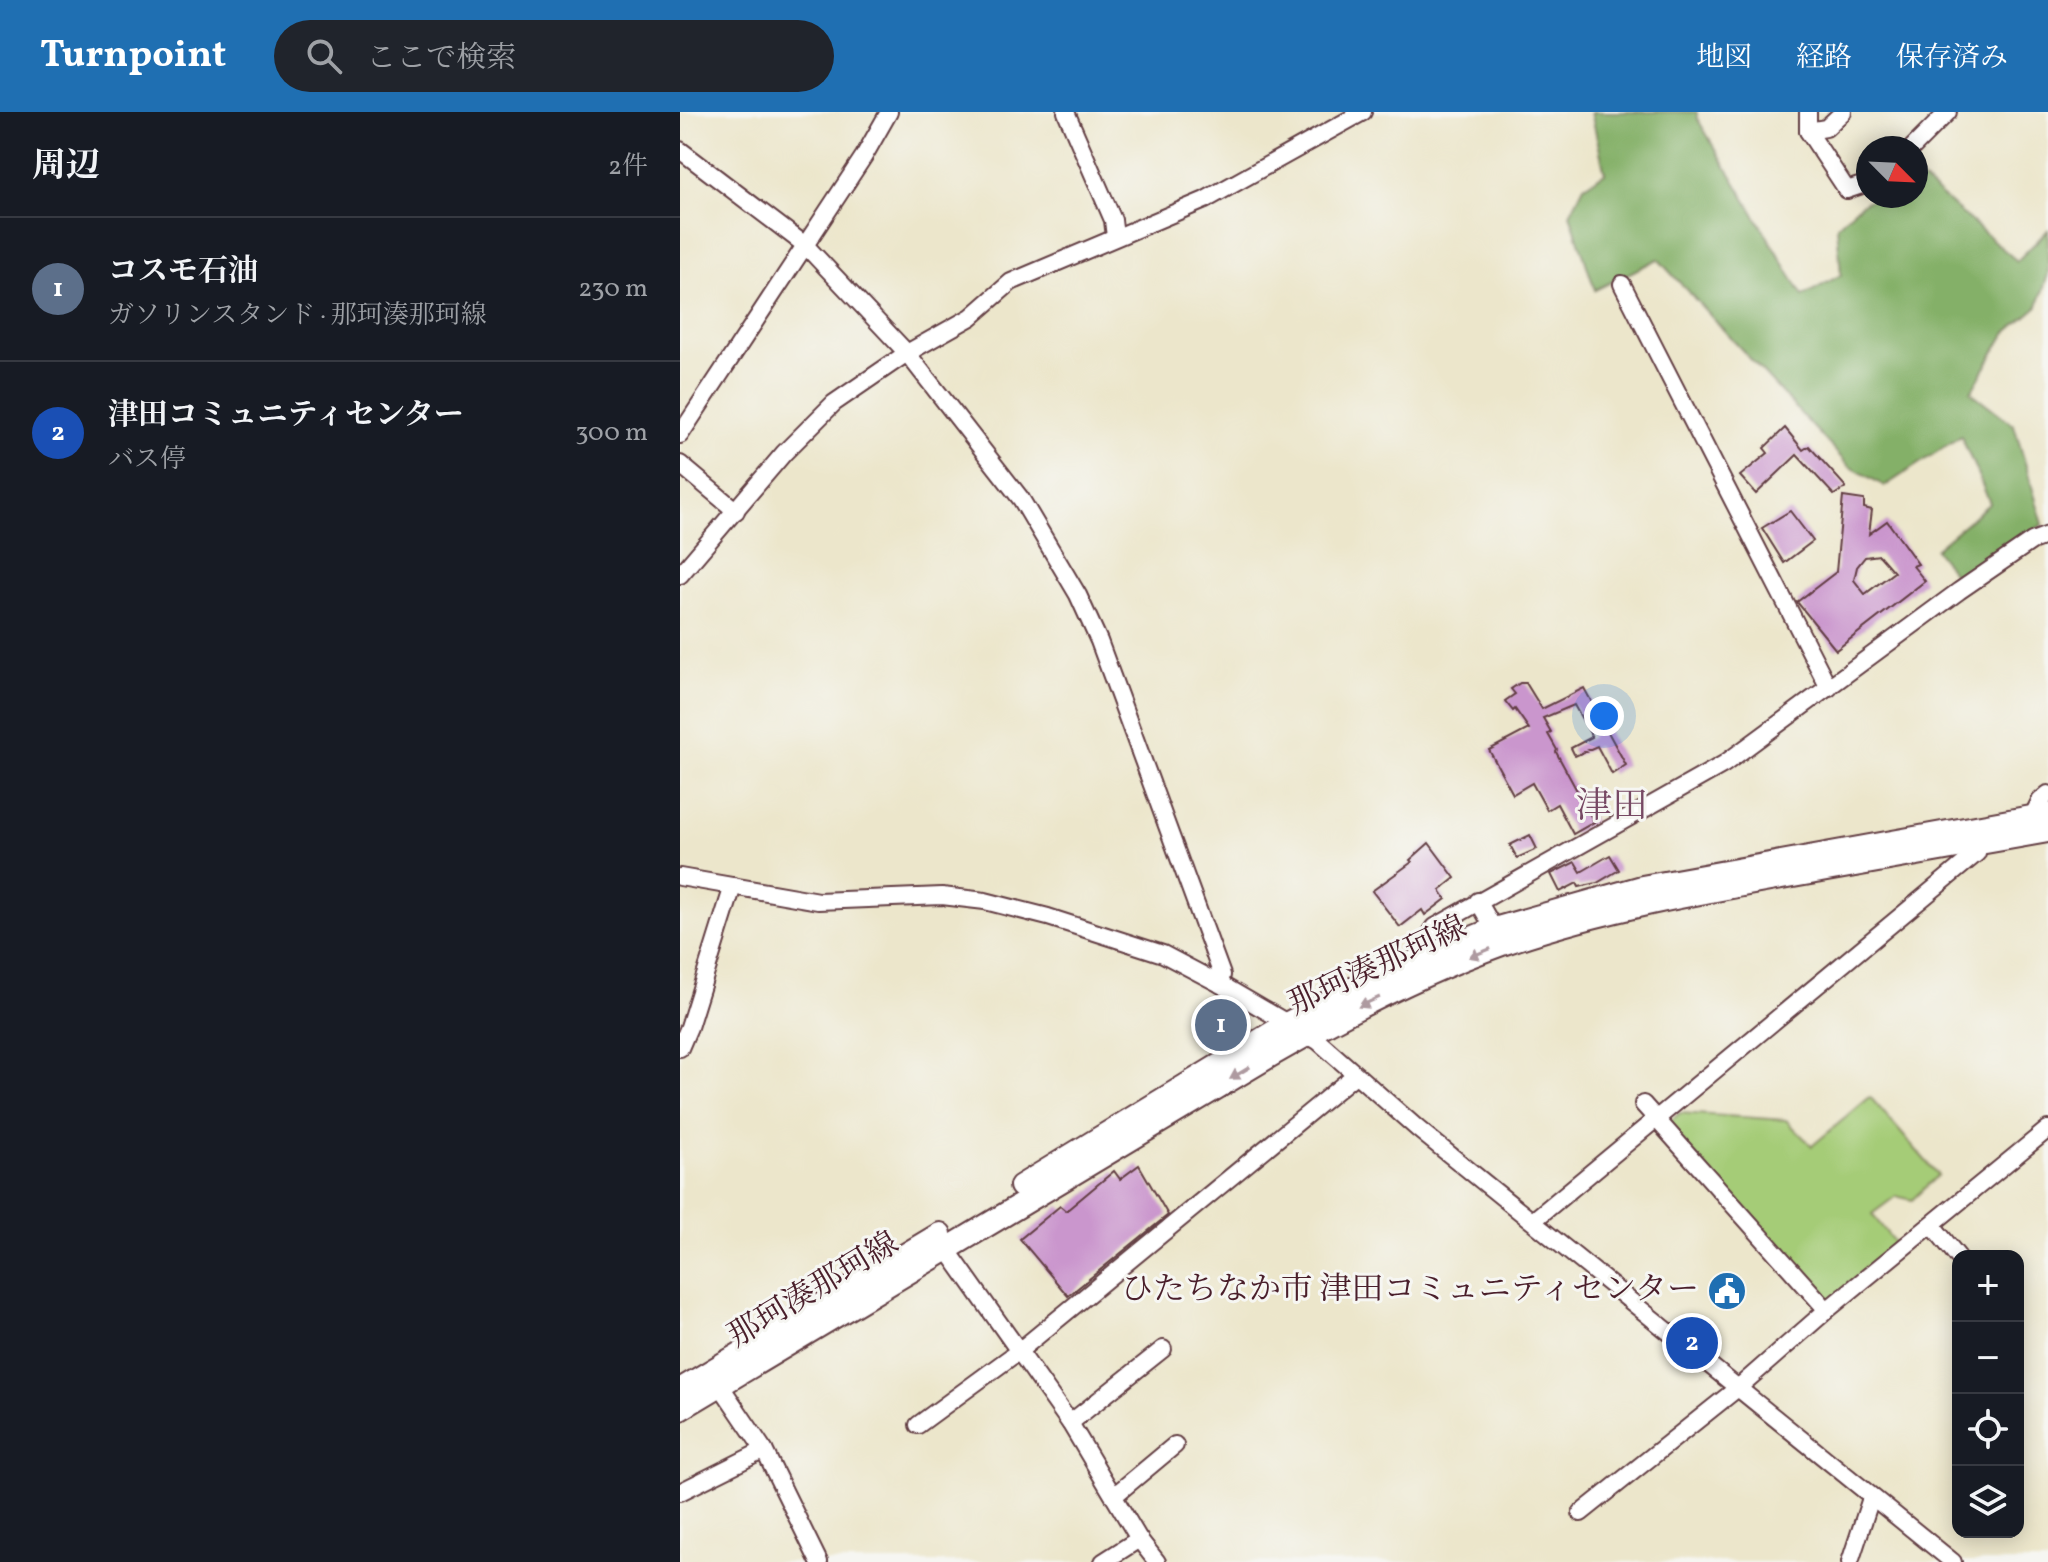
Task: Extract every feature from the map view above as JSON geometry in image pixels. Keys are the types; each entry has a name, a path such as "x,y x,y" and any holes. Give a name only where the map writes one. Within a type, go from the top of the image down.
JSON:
{"main road":[{"name":"那珂湊那珂線","path":"1299,1028 1503,944 1602,914 1726,887 1978,843 2043,820"},
{"name":"那珂湊那珂線","path":"680,1390 942,1242 1299,1028 1368,981 1425,956 1494,929 1642,887 2043,820"},
{"name":"那珂湊那珂線","path":"680,1409 942,1242"}],"street":[{"path":"680,435 889,112"},
{"path":"1066,112 1113,220 1115,237"},
{"path":"680,575 784,453 834,403 907,353 971,317 1011,282 1205,200 1363,112"},
{"path":"1808,112 1808,131 1847,190 1856,187"},
{"path":"1808,131 1826,128 1843,112"},
{"path":"1924,136 1948,112"},
{"path":"680,150 805,245 907,353 1021,499 1078,595 1104,655 1222,975 1220,984"},
{"path":"1622,284 1829,688"},
{"path":"680,464 736,511"},
{"path":"1425,956 1424,944 1435,927 1724,764 1959,591 2032,541 2048,535"},
{"path":"2043,820 2040,801 2048,794"},
{"path":"1534,1220 1977,853 1978,843"},
{"path":"680,877 818,901 942,896 985,901 1075,925 1163,954 1220,984 1299,1028 1953,1562"},
{"path":"680,1048 733,886"},
{"path":"1478,901 1494,929"},
{"path":"918,1425 1019,1351 1355,1075"},
{"path":"1643,1104 1827,1310"},
{"path":"1581,1513 1739,1387 1827,1310 2048,1129"},
{"path":"1932,1225 1952,1250"},
{"path":"942,1242 1070,1423 1139,1539 1157,1562"},
{"path":"1070,1423 1163,1349"},
{"path":"720,1385 764,1450 819,1562"},
{"path":"1115,1495 1175,1445"},
{"path":"680,1492 764,1450"},
{"path":"1850,1562 1871,1498"},
{"path":"1103,1562 1139,1539"}],"green space":[{"path":"1591,112 1697,112 1697,118 1803,296 1841,275 1837,226 1857,208 1928,208 1928,184 2017,261 2048,230 2048,274 2038,306 2005,334 1971,392 2014,425 2043,524 1960,582 1935,549 1990,503 1961,436 1885,486 1849,466 1658,259 1595,290 1570,214 1584,186 1605,173"},
{"path":"1870,1097 1938,1175 1912,1200 1896,1196 1872,1214 1897,1246 1831,1305 1666,1124 1680,1113 1786,1120 1812,1146"}],"building":[{"path":"1785,428 1803,450 1809,446 1846,487 1834,495 1797,455 1756,494 1740,476 1768,453 1764,448"},
{"path":"1843,497 1864,500 1864,508 1872,510 1869,534 1887,521 1918,564 1913,566 1925,581 1836,650 1797,602 1836,572","holes":["1879,555 1894,572 1865,594 1854,580 1857,567 1865,557"]},
{"path":"1790,511 1813,541 1784,563 1762,528"},
{"path":"1526,683 1542,709 1584,688 1626,765 1612,774 1597,746 1575,756 1571,748 1592,737 1574,705 1543,718 1551,732 1548,734 1556,752 1594,822 1573,834 1557,804 1547,810 1532,783 1513,794 1489,750 1529,729 1505,701 1515,694 1511,689"},
{"path":"1530,835 1537,849 1517,858 1510,845"},
{"path":"1429,843 1455,878 1440,890 1446,899 1425,915 1422,910 1400,927 1372,891 1412,862 1410,860"},
{"path":"1610,855 1619,870 1597,883 1579,887 1577,883 1560,892 1551,874 1575,862 1581,872"},
{"path":"1139,1165 1168,1215 1068,1296 1020,1239 1060,1206 1066,1211 1114,1171 1120,1179"}],"place":[{"name":"コスモ石油","path":"1221,1025"},
{"name":"ひたちなか市 津田コミュニティセンター","path":"1727,1291"},
{"name":"津田コミュニティセンター","path":"1692,1343"}],"district":[{"name":"津田","path":"1612,808"}]}
